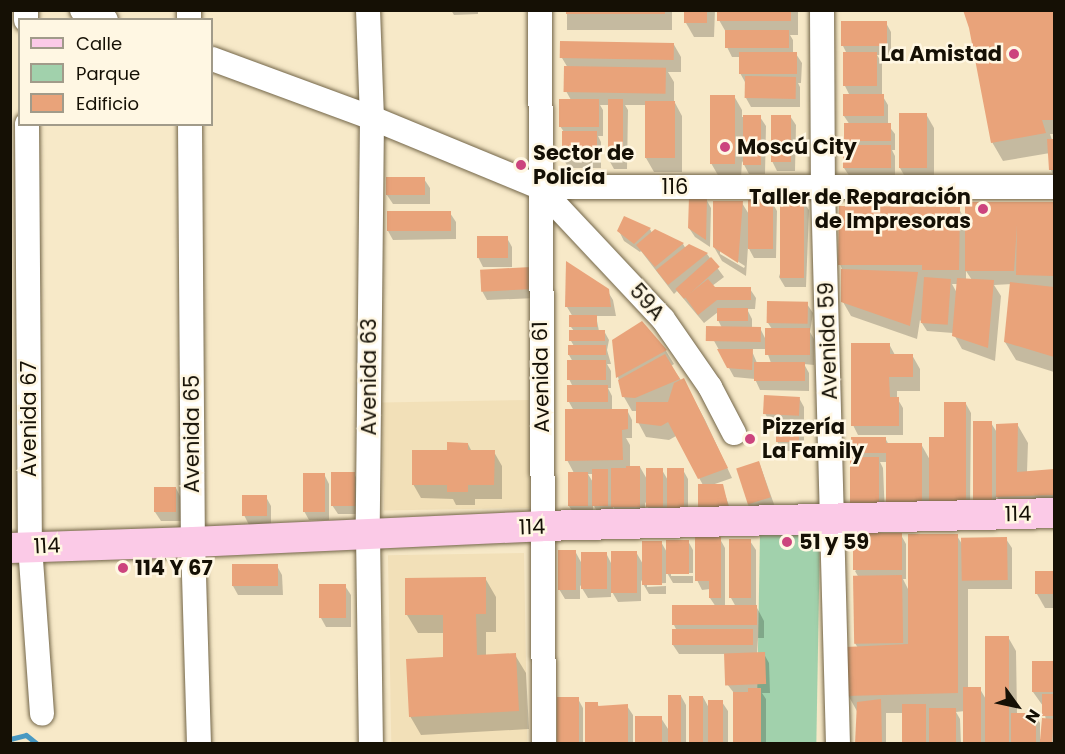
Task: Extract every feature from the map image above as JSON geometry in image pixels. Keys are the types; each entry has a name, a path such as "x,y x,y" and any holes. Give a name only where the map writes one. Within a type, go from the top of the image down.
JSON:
{"main road":[{"name":"114","path":"20,547 193,542 543,526 1054,513"}],"street":[{"path":"82,10 101,18"},
{"name":"Avenida 63","path":"368,10 372,118 368,534 371,744"},
{"name":"Avenida 61","path":"540,10 539,187 544,744"},
{"name":"Avenida 59","path":"822,10 823,187 834,519 838,744"},
{"name":"116","path":"213,59 372,118 539,187 1054,187"},
{"name":"Avenida 67","path":"27,126 20,547 42,714"},
{"name":"Avenida 65","path":"190,126 193,542 199,744"},
{"name":"59A","path":"539,187 663,319 705,379 734,433"}],"shaded area":[{"path":"529,400 531,508 384,511 382,403"},
{"path":"524,553 527,743 391,744 388,555"}],"green space":[{"path":"760,533 820,534 816,744 756,743"}],"building":[{"path":"566,10 665,10 665,14 566,14"},
{"path":"684,10 707,10 707,23 684,23"},
{"path":"717,10 791,10 791,21 717,21"},
{"name":"La Amistad","path":"963,10 1054,10 1054,120 1042,120 1046,133 991,143 969,28"},
{"path":"841,21 887,21 887,46 841,46"},
{"path":"725,30 789,30 789,48 725,48"},
{"path":"560,41 674,43 674,60 560,58"},
{"path":"739,52 797,52 797,74 739,74"},
{"path":"843,52 877,52 877,86 843,86"},
{"path":"564,66 666,68 666,94 564,92"},
{"path":"745,76 796,77 796,99 745,98"},
{"path":"843,94 884,94 884,116 843,116"},
{"path":"710,95 735,95 735,164 710,164"},
{"path":"559,99 599,99 599,127 559,127"},
{"path":"608,99 623,99 623,160 608,160"},
{"path":"645,101 675,101 675,158 645,158"},
{"path":"899,113 927,113 927,168 899,168"},
{"path":"743,115 761,115 761,165 743,165"},
{"path":"771,115 791,115 791,162 771,162"},
{"path":"844,123 891,123 891,141 844,141"},
{"path":"562,131 597,131 597,159 562,159"},
{"path":"1047,139 1054,139 1054,170 1049,170"},
{"path":"843,145 891,145 891,168 843,168"},
{"path":"386,177 425,177 425,195 386,195"},
{"path":"689,197 707,197 706,240 688,228"},
{"path":"780,199 804,199 804,278 780,278"},
{"path":"748,200 773,200 773,249 748,249"},
{"path":"713,201 743,201 738,263 713,247"},
{"path":"965,202 1054,202 1054,276 1016,275 1017,225 1014,271 965,271"},
{"path":"839,206 960,207 959,270 922,270 922,265 838,265"},
{"path":"387,211 451,211 451,231 387,231"},
{"path":"624,216 651,228 634,244 617,231"},
{"path":"655,229 684,243 655,267 636,245"},
{"path":"477,236 508,236 508,258 477,258"},
{"path":"689,244 708,253 668,285 656,270"},
{"path":"711,257 720,267 684,299 675,289"},
{"path":"566,261 609,289 611,307 565,307"},
{"path":"531,267 532,289 481,292 480,270"},
{"path":"841,269 918,272 910,326 841,302"},
{"path":"924,277 951,279 948,325 921,323"},
{"path":"957,278 994,280 988,348 952,336"},
{"path":"708,279 715,287 751,287 751,300 717,300 698,315 685,297"},
{"path":"1010,282 1054,287 1054,357 1004,342"},
{"path":"767,301 808,302 808,324 767,323"},
{"path":"717,308 748,308 748,321 717,321"},
{"path":"569,315 597,315 597,327 569,327"},
{"path":"642,321 667,350 616,378 612,340"},
{"path":"706,326 761,327 761,342 706,341"},
{"path":"765,328 810,328 810,355 765,355"},
{"path":"569,330 605,330 605,341 569,341"},
{"path":"851,343 890,343 890,354 913,354 913,377 889,377 890,397 899,397 899,426 851,426"},
{"path":"568,345 606,345 606,355 568,355"},
{"path":"717,349 753,349 752,370 727,368"},
{"path":"665,354 680,379 635,398 622,397 618,380"},
{"path":"567,360 606,360 606,380 567,380"},
{"path":"754,362 805,362 805,381 754,381"},
{"path":"684,378 728,468 698,479 668,422 661,426 636,423 636,402 668,402 674,383"},
{"path":"567,385 608,385 608,402 567,402"},
{"path":"764,395 800,397 799,416 763,414"},
{"path":"944,402 966,402 966,502 929,502 929,437 944,437"},
{"path":"565,409 628,409 628,429 622,430 623,460 565,461"},
{"path":"973,421 992,421 992,502 973,502"},
{"path":"776,423 799,423 799,442 776,442"},
{"path":"1018,423 1017,472 1054,469 1054,495 996,497 996,424"},
{"path":"851,437 886,437 886,443 922,443 922,504 886,504 886,453 851,453"},
{"path":"447,442 468,443 468,450 495,450 494,485 468,485 468,492 447,492 447,485 412,485 412,450 447,450"},
{"path":"850,457 879,457 879,507 850,507"},
{"path":"759,461 771,497 748,505 736,468"},
{"path":"626,466 640,466 640,507 611,507 611,468 626,468"},
{"path":"646,468 663,468 663,507 646,507"},
{"path":"667,468 684,468 684,508 667,508"},
{"path":"592,469 608,469 608,506 592,506"},
{"path":"331,472 355,472 355,506 331,506"},
{"path":"568,472 588,472 588,506 568,506"},
{"path":"303,473 325,473 325,512 303,512"},
{"path":"698,484 723,484 729,509 698,510"},
{"path":"154,487 176,487 176,512 154,512"},
{"path":"242,495 267,495 267,516 242,516"},
{"path":"853,533 902,533 902,570 853,570"},
{"path":"908,534 958,534 958,693 846,696 846,647 908,644"},
{"path":"695,537 721,537 721,598 709,598 709,581 695,581"},
{"path":"1007,537 1008,580 962,581 961,538"},
{"path":"729,539 751,539 751,598 729,598"},
{"path":"666,540 689,540 689,574 666,574"},
{"path":"642,541 662,541 662,585 642,585"},
{"path":"558,550 576,550 576,590 558,590"},
{"path":"611,551 637,551 637,593 611,593"},
{"path":"581,552 607,552 607,589 581,589"},
{"path":"232,564 278,564 278,586 232,586"},
{"path":"1035,571 1054,571 1054,594 1035,594"},
{"path":"902,575 903,643 854,644 853,576"},
{"path":"486,577 486,614 476,614 477,655 516,653 519,711 409,717 406,659 443,657 443,615 405,615 405,578"},
{"path":"319,584 346,584 346,618 319,618"},
{"path":"672,605 757,605 757,625 672,625"},
{"path":"672,629 753,629 753,645 672,645"},
{"path":"985,636 1009,636 1009,744 985,744"},
{"path":"765,652 766,684 725,685 724,653"},
{"path":"1032,661 1054,661 1054,692 1032,692"},
{"path":"963,687 981,687 981,744 963,744"},
{"path":"748,688 761,688 761,744 733,744 733,692 748,692"},
{"path":"1042,694 1054,694 1054,716 1042,716"},
{"path":"668,695 681,695 681,744 668,744"},
{"path":"689,696 703,696 703,744 689,744"},
{"path":"557,697 579,697 579,744 557,744"},
{"path":"881,699 882,743 855,744 857,702"},
{"path":"708,700 723,700 723,744 708,744"},
{"path":"585,702 598,702 598,706 628,704 628,744 585,744"},
{"path":"902,704 926,704 926,744 902,744"},
{"path":"929,708 956,708 956,744 929,744"},
{"path":"1011,713 1036,713 1036,744 1011,744"},
{"path":"635,716 662,716 662,743 635,743"},
{"path":"1042,718 1054,719 1052,744 1040,744"}],"waterway":[{"path":"10,739 26,735 37,744"}],"place":[{"name":"La Amistad","path":"1014,54"},
{"name":"Moscú City","path":"725,147"},
{"name":"Sector de Policía","path":"521,165"},
{"name":"Taller de Reparación de Impresoras","path":"983,209"},
{"name":"Pizzería La Family","path":"750,439"},
{"name":"51 y 59","path":"787,542"},
{"name":"114 Y 67","path":"123,568"}]}
